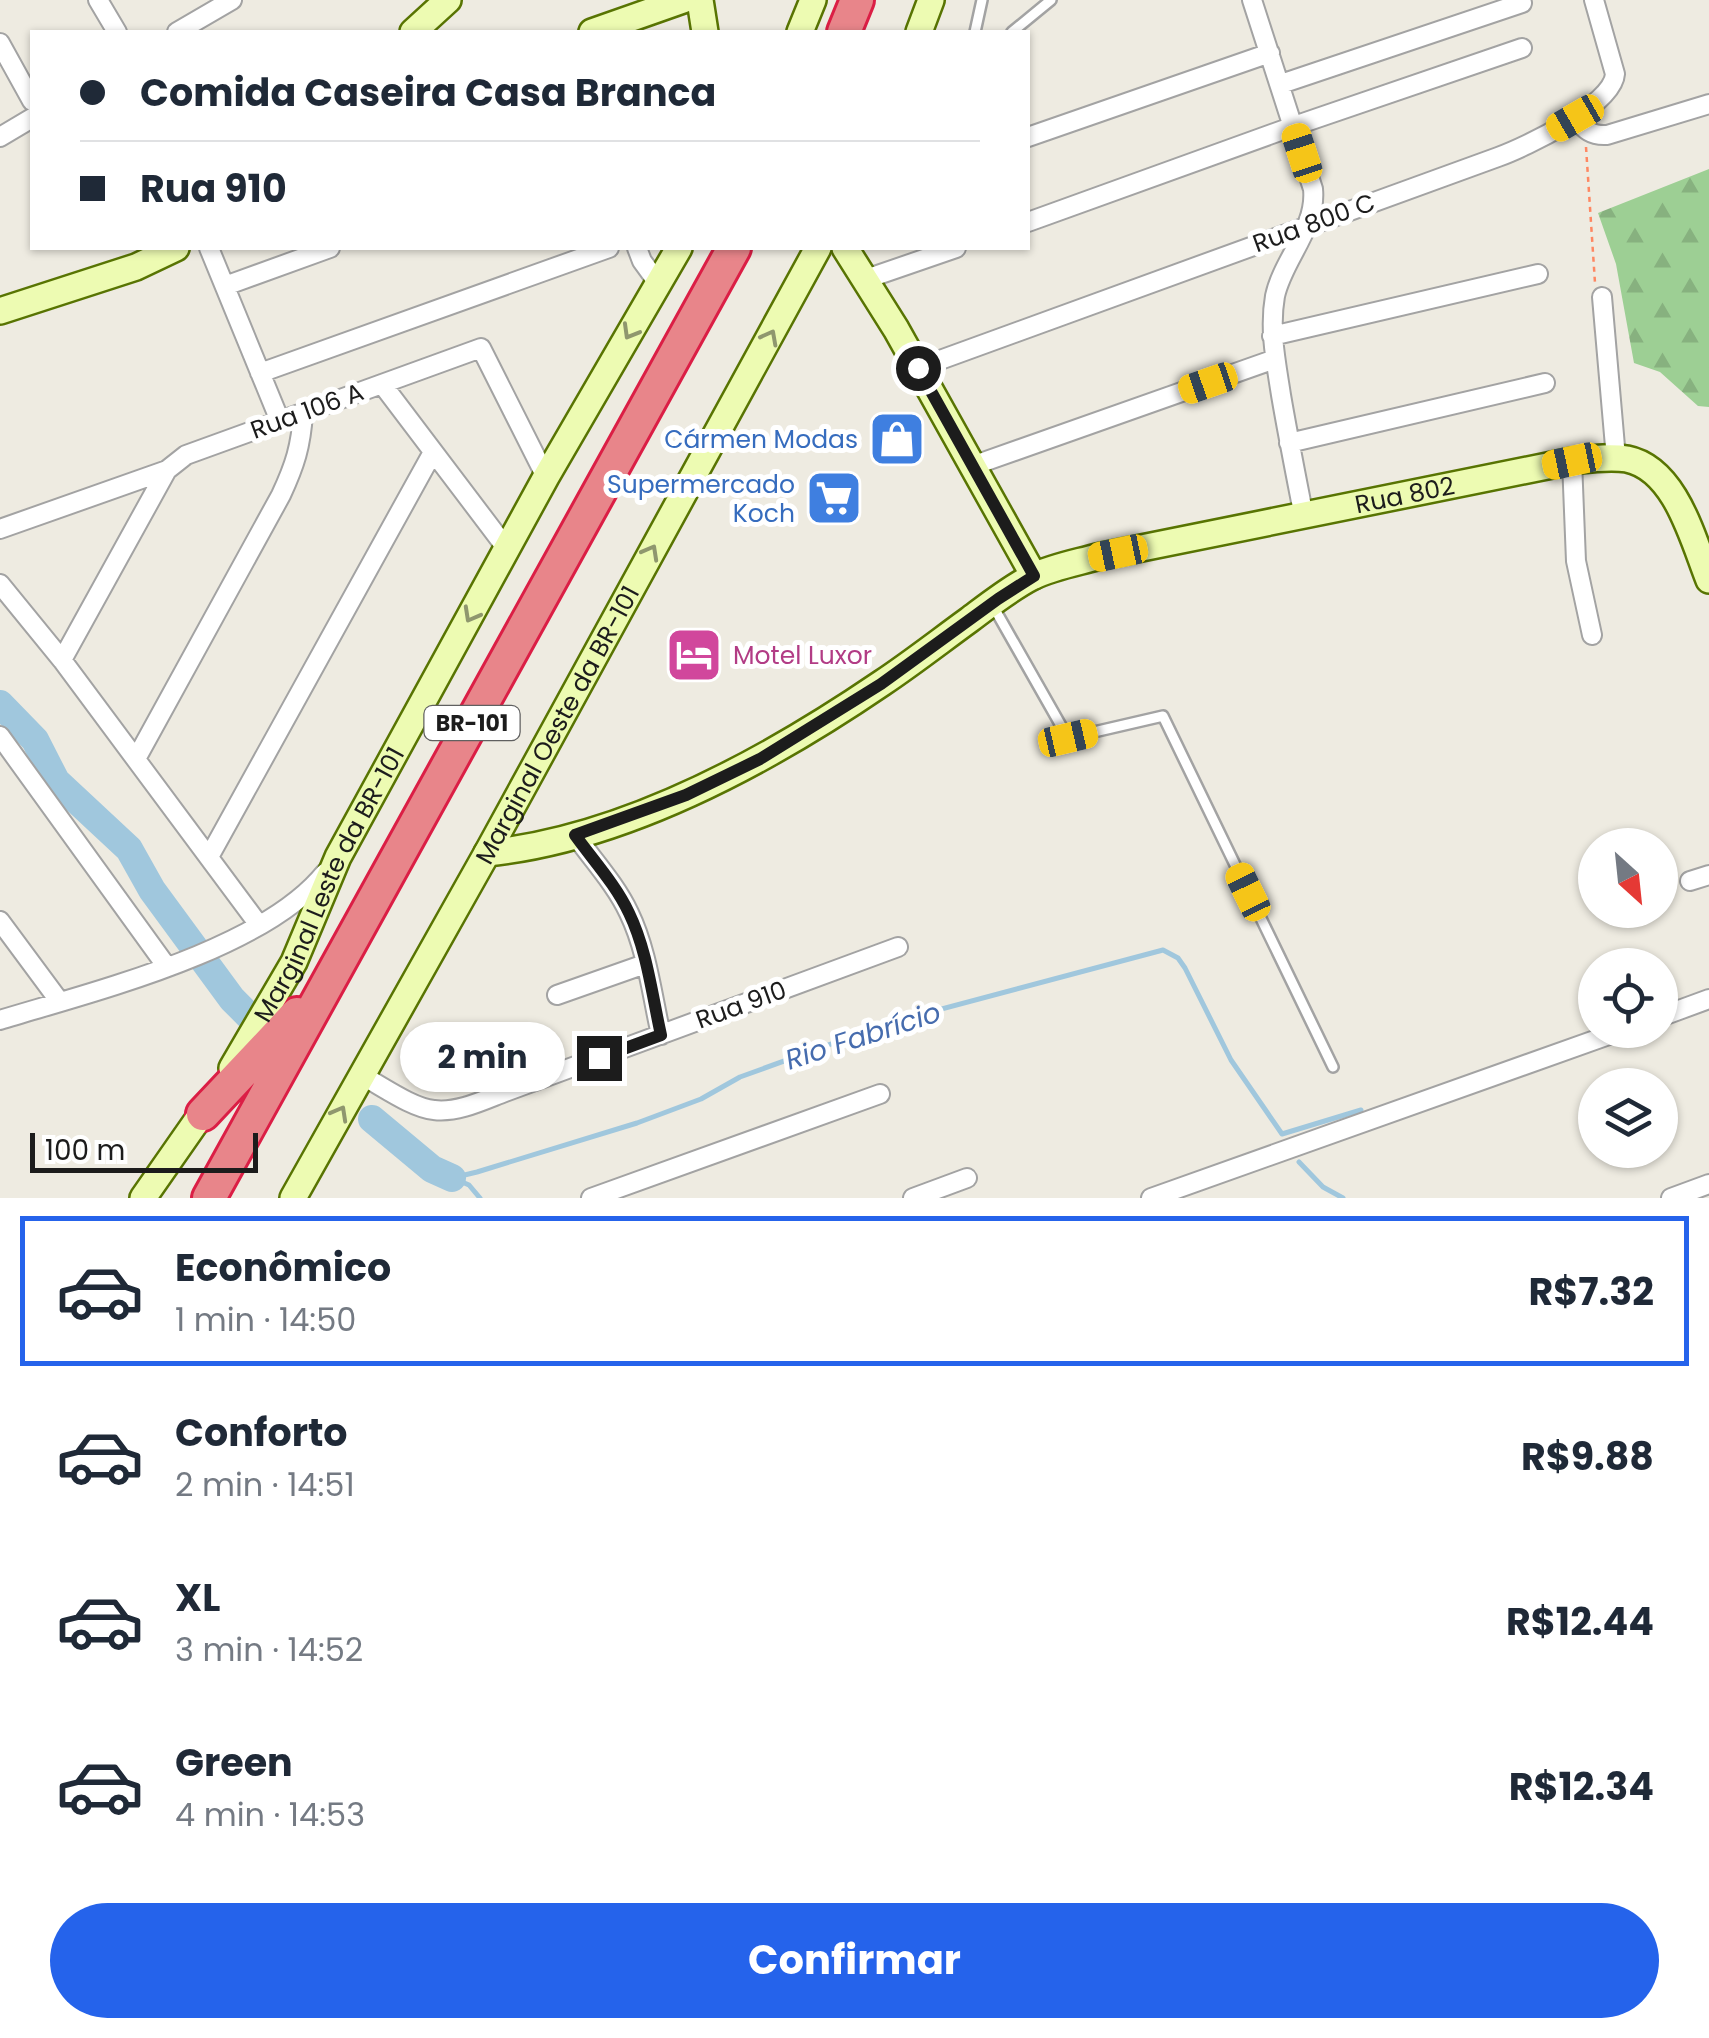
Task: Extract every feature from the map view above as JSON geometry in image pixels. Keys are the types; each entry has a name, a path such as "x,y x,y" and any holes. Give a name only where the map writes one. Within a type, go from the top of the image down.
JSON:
{"highway":[{"path":"845,30 856,0"},
{"path":"867,30 879,0"},
{"name":"BR-101","path":"209,1198 733,250"},
{"name":"BR-101","path":"232,1198 756,250"},
{"path":"202,1114 294,1018 349,947"}],"main road":[{"path":"416,30 448,0"},
{"path":"598,30 683,0"},
{"path":"700,0 705,30"},
{"path":"801,30 813,0"},
{"path":"921,30 932,0"},
{"path":"0,311 136,267 172,250"},
{"name":"Marginal Leste da BR-101","path":"143,1198 252,1036 294,962 338,857 546,477 678,250"},
{"path":"815,250 856,259 1034,576"},
{"name":"Marginal Oeste da BR-101","path":"292,1198 487,853 815,250"},
{"name":"Rua 802","path":"487,853 575,835 658,806 742,768 881,684 1034,576 1125,551 1572,461 1616,458 1639,462 1672,492 1709,580"}],"street":[{"path":"98,0 116,30"},
{"path":"1252,0 1314,189 1307,226 1279,280 1272,317 1275,359 1304,517"},
{"name":"Rua 800 C","path":"918,368 1580,124 1615,83 1616,74 1594,0"},
{"path":"180,30 229,1"},
{"path":"1281,84 1522,3"},
{"path":"0,43 30,97"},
{"path":"1030,221 1522,48"},
{"path":"1030,136 1270,53"},
{"path":"1580,124 1595,136 1608,135 1709,104"},
{"path":"0,137 30,119"},
{"path":"210,250 280,421"},
{"path":"225,286 324,250"},
{"path":"260,373 603,250"},
{"path":"638,250 658,283"},
{"path":"856,259 938,250"},
{"path":"1272,336 1538,274"},
{"path":"1602,297 1616,458"},
{"name":"Rua 106 A","path":"0,529 167,470 186,454 481,348 546,477"},
{"path":"972,466 1275,359"},
{"path":"1289,443 1545,383"},
{"path":"382,384 507,550"},
{"path":"136,759 282,495 296,464 303,412"},
{"path":"209,857 433,452"},
{"path":"1572,461 1576,561 1592,636"},
{"path":"62,660 167,470"},
{"path":"0,584 62,660 259,924"},
{"path":"0,736 167,967"},
{"path":"575,835 629,912 661,1035"},
{"path":"0,1020 212,949 298,902 338,857"},
{"path":"1690,882 1709,875"},
{"path":"0,921 60,1002"},
{"name":"Rua 910","path":"361,1075 421,1107 453,1109 898,947"},
{"path":"556,995 645,964"},
{"path":"1678,1010 1709,999"},
{"path":"1151,1198 1578,1046"},
{"path":"591,1198 880,1094"},
{"path":"913,1198 967,1178"},
{"path":"1671,1198 1709,1184"}],"lane":[{"path":"975,30 982,0"},
{"path":"1014,30 1050,0"},
{"path":"992,603 1068,738 1163,716 1332,1066"}],"path":[{"path":"1580,124 1595,283 1602,297"}],"green space":[{"path":"1709,169 1709,407 1698,406 1660,372 1634,363 1616,264 1598,213"}],"waterway":[{"name":"Rio Fabrício","path":"0,704 35,740 56,781 129,849 152,890 248,1015"},
{"name":"Rio Fabrício","path":"452,1178 637,1123 701,1099 740,1077 889,1023 1163,950 1178,958 1185,968 1231,1060 1282,1134 1361,1110"},
{"name":"Rio Fabrício","path":"372,1119 432,1169 452,1178"},
{"name":"Rio Fabrício","path":"1299,1162 1323,1187 1343,1198"},
{"path":"455,1179 469,1185 480,1198"}],"place":[{"name":"Cármen Modas","path":"897,439"},
{"name":"Supermercado Koch","path":"834,498"},
{"name":"Motel Luxor","path":"694,655"}],"route":[{"path":"599,1058 661,1035 629,912 575,835 686,795 760,759 881,684 1034,576 918,368"}]}
